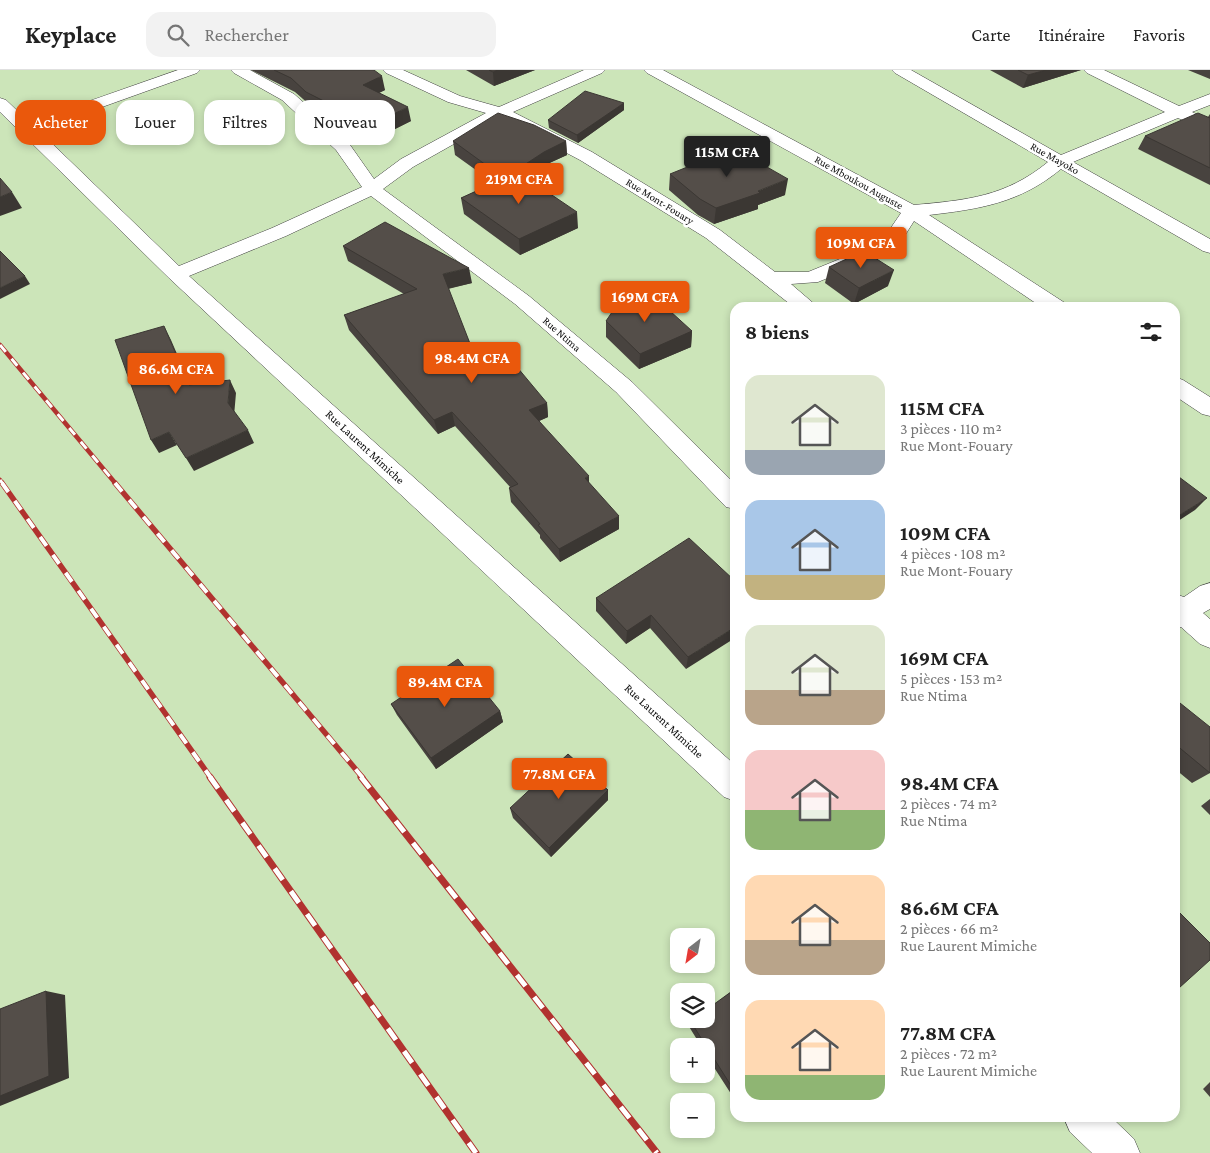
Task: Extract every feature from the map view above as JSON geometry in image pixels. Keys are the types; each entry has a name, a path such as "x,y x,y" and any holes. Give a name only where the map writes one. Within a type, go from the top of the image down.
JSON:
{"street":[{"path":"106,101 192,70"},
{"name":"Rue Ntima","path":"239,70 288,97 342,146 372,189 427,228 544,319 624,387 730,495"},
{"name":"Rue Mont-Fouary","path":"391,70 454,99 500,112 586,156 713,234 773,278 802,302"},
{"path":"176,274 279,232 372,189 407,163 500,112 597,70"},
{"name":"Rue Mboukou Auguste","path":"652,70 912,211 1049,302"},
{"name":"Rue Mayoko","path":"900,70 1210,247"},
{"path":"1092,70 1210,127"},
{"path":"773,278 811,278 864,256 895,236 912,211 959,206 1002,196 1038,179 1060,161 1210,99"},
{"name":"Rue Laurent Mimiche","path":"0,104 15,118"},
{"name":"Rue Laurent Mimiche","path":"43,145 176,274 730,781"},
{"path":"1180,387 1210,408"},
{"path":"1180,611 1210,594"},
{"path":"1180,614 1210,636"},
{"path":"1088,1122 1120,1153"}],"green space":[{"path":"0,70 1210,70 1210,1153 0,1153"}],"building":[{"path":"274,70 374,70 382,76 363,85 394,100 322,100 306,92 291,78"},
{"path":"1018,70 1046,70 1028,75"},
{"path":"585,91 624,103 577,135 548,120"},
{"path":"395,101 408,107 395,113"},
{"path":"498,113 534,125 566,141 544,152 515,171 512,166 497,173 453,141"},
{"path":"1198,113 1210,118 1210,168 1145,136"},
{"path":"732,149 736,152 739,151 788,179 758,191 760,193 716,208 700,199 670,174"},
{"path":"518,172 577,212 519,239 461,198"},
{"path":"0,178 12,192 0,197"},
{"path":"385,222 469,268 443,274 476,359 502,349 547,403 529,410 589,476 585,478 619,516 559,549 509,488 518,484 452,412 434,420 344,315 417,289 343,246"},
{"path":"0,251 25,276 0,288"},
{"path":"864,251 894,270 859,288 829,267"},
{"path":"627,290 644,305 658,300 692,331 640,354 606,321"},
{"path":"164,326 189,385 230,380 228,403 248,430 186,458 169,432 151,440 115,340"},
{"path":"1180,478 1207,498 1180,515"},
{"path":"689,538 730,576 730,630 688,657 651,615 627,631 596,598"},
{"path":"458,659 500,711 431,758 391,704"},
{"path":"1180,703 1210,727 1210,773 1180,748"},
{"path":"568,754 608,790 549,848 510,808"},
{"path":"1180,913 1210,943 1210,960 1180,987"},
{"path":"46,991 49,1076 0,1096 0,1009"},
{"path":"730,993 730,1084 715,1060 715,1038 701,1038 695,1028 715,1028 715,1003"}],"railway":[{"path":"0,345 116,484"},
{"path":"0,480 3,484"},
{"path":"2,483 211,778"},
{"path":"115,483 363,778"},
{"path":"210,777 476,1153"},
{"path":"361,777 657,1153"}]}
